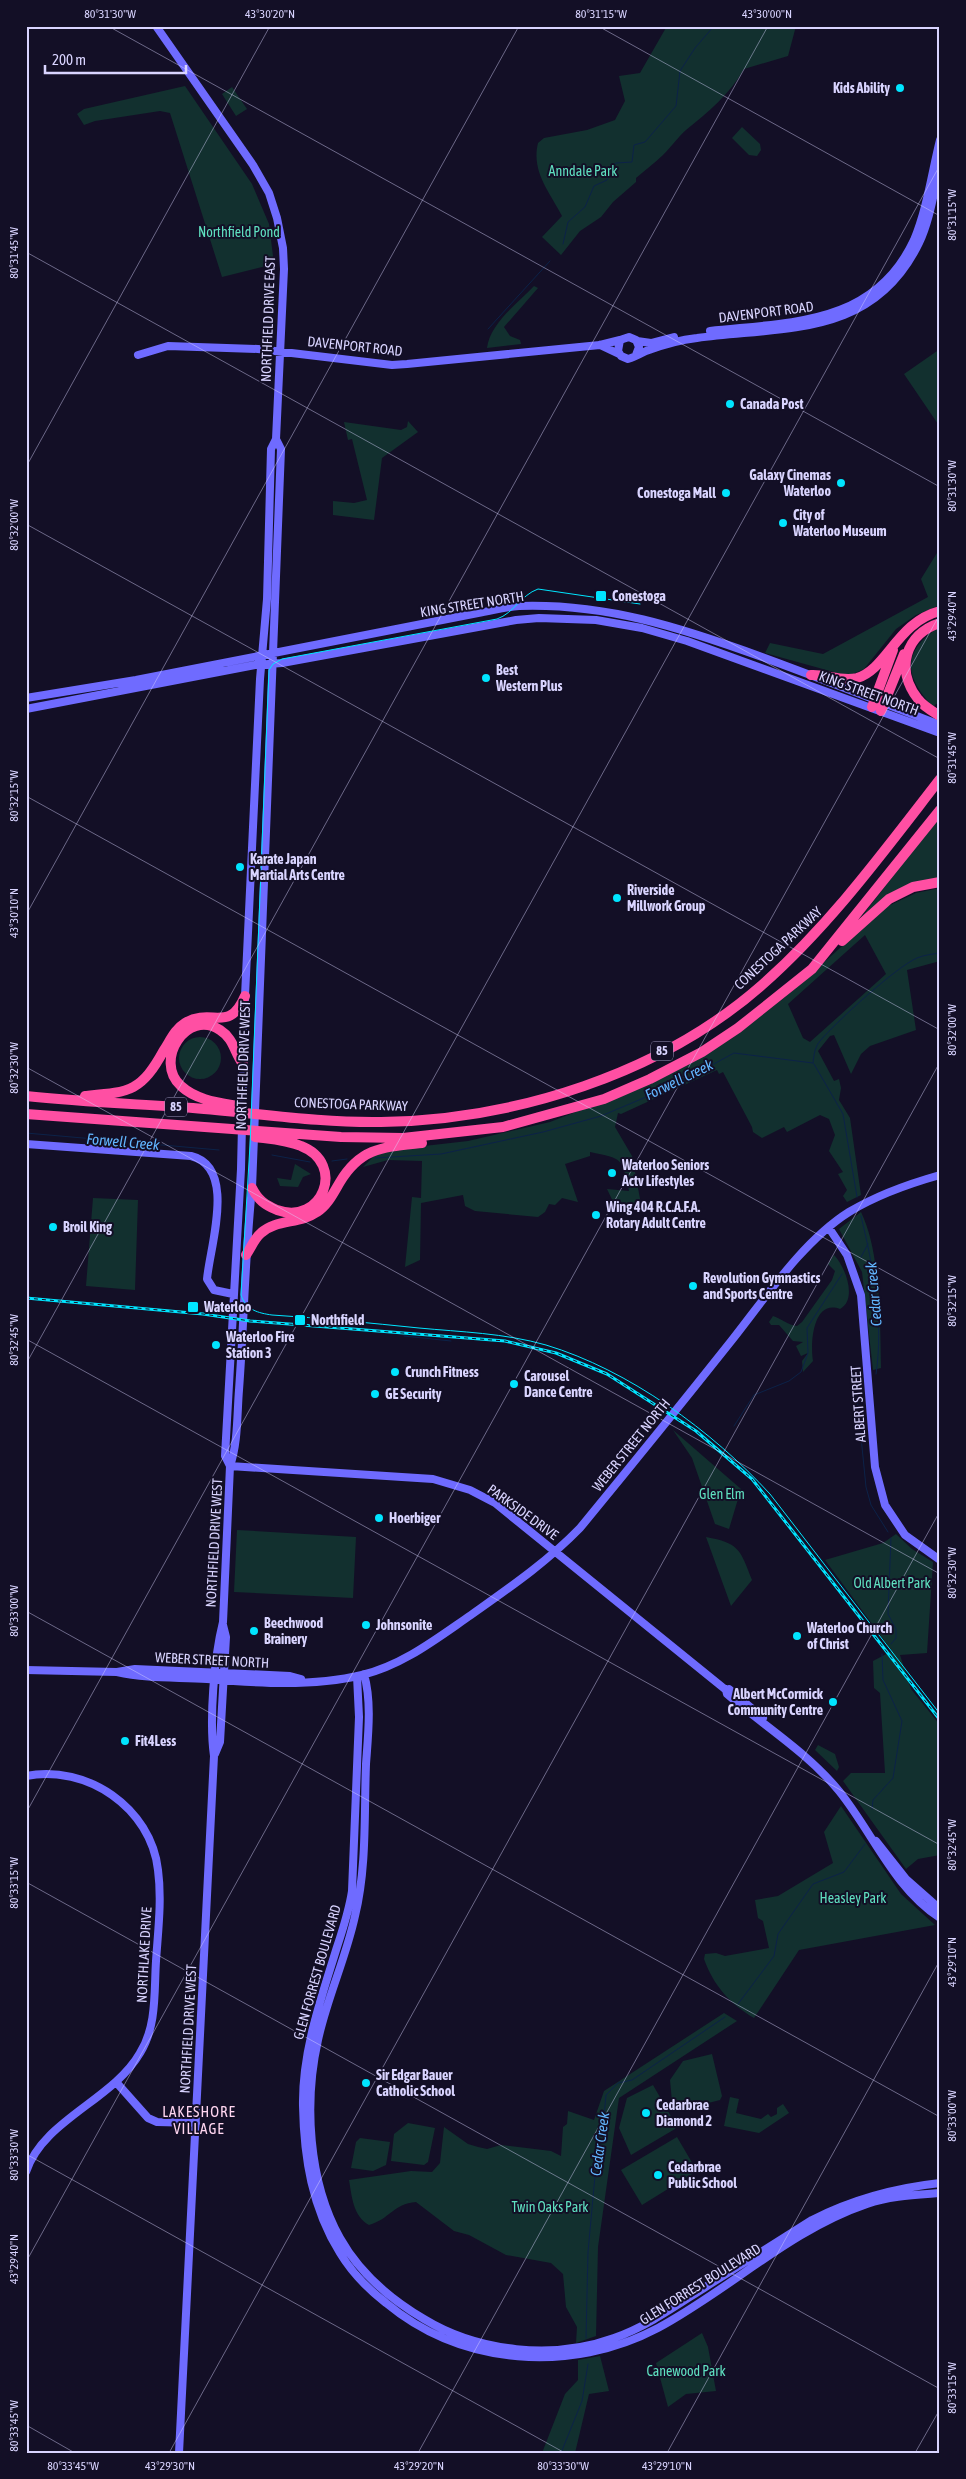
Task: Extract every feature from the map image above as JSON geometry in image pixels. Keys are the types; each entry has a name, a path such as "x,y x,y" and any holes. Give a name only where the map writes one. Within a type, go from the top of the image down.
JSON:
{"highway":[{"path":"810,675 822,674 841,679 857,678 875,666 898,638 923,616 940,611"},
{"path":"878,705 909,645 917,635 940,623"},
{"path":"878,705 887,663 898,638"},
{"path":"909,645 906,664 910,687 922,704 940,716"},
{"name":"CONESTOGA PARKWAY","path":"26,1096 380,1122 477,1114 540,1101 596,1082 636,1065 722,1016 761,986 795,954 845,901 940,779"},
{"name":"85","path":"26,1114 341,1137 403,1138 484,1130 550,1116 604,1099 650,1080 702,1052 738,1028 812,969 940,810"},
{"path":"812,969 889,899 913,887 940,882"},
{"path":"55,1099 114,1093 128,1090 141,1084 152,1073 180,1027 196,1019 231,1016 238,1011 245,996"},
{"path":"242,1064 235,1044 227,1035 219,1028 206,1025 195,1026 182,1033 174,1044 170,1060 175,1079 192,1094 212,1101 298,1117"},
{"path":"196,1127 300,1146 315,1155 326,1171 326,1184 321,1197 304,1210 292,1213 270,1207 259,1200 252,1188"},
{"path":"246,1255 255,1239 266,1228 301,1220 318,1212 329,1200 346,1172 357,1160 370,1151 386,1147 464,1137 484,1130"}],"main road":[{"name":"NORTHFIELD DRIVE EAST","path":"156,26 253,165 274,207 281,232 284,269 276,439 272,449 263,654"},
{"name":"DAVENPORT ROAD","path":"637,341 651,343 692,333 804,322 830,315 862,300 890,276 914,240 940,140"},
{"name":"DAVENPORT ROAD","path":"636,355 672,342 696,338 803,328 832,321 854,312 882,292 910,260 920,242 940,166"},
{"path":"600,345 628,359 636,355 639,346 637,341 629,337 620,340 619,354"},
{"name":"DAVENPORT ROAD","path":"138,355 173,346 280,351 392,365 600,345 620,340"},
{"name":"NORTHFIELD DRIVE EAST","path":"273,652 281,449 276,439"},
{"name":"KING STREET NORTH","path":"26,698 136,680 517,606 617,614 674,626 810,675 940,733"},
{"name":"KING STREET NORTH","path":"26,709 261,664 273,664 531,619 596,620 667,634 940,725"},
{"path":"667,634 674,626"},
{"name":"NORTHFIELD DRIVE WEST","path":"179,2453 214,1756 220,1742 219,1681 226,1637 222,1622 230,1466 233,1457 239,1388 246,1255 252,1188 273,652"},
{"name":"NORTHFIELD DRIVE WEST","path":"230,1466 225,1456 242,1145 242,1064 263,654"},
{"path":"26,1144 191,1156 207,1163 216,1176 217,1191 216,1232 207,1279 214,1290 233,1294"},
{"name":"WEBER STREET NORTH","path":"117,1672 134,1676 289,1683 361,1675 399,1661 430,1644 522,1579 556,1552 580,1528 774,1286 802,1254 829,1228 849,1212 902,1186 940,1175"},
{"name":"ALBERT STREET","path":"829,1228 848,1255 861,1295 876,1467 884,1505 905,1535 940,1560"},
{"path":"232,1332 242,1332"},
{"path":"229,1393 239,1388"},
{"name":"PARKSIDE DRIVE","path":"230,1466 406,1475 451,1483 495,1503 726,1690 727,1694 735,1701 809,1760 838,1790 871,1836 898,1879 940,1918"},
{"name":"WEBER STREET NORTH","path":"26,1670 117,1672 135,1669 220,1671 290,1676 306,1680"},
{"name":"GLEN FORREST BOULEVARD","path":"361,1675 352,1891 318,2025 305,2068 308,2166 317,2206 335,2246 359,2278 405,2318 442,2338 480,2351 513,2357 569,2356 600,2350 658,2328 779,2250 836,2217 881,2201 940,2193"},
{"name":"NORTHLAKE DRIVE","path":"26,1776 51,1774 70,1776 90,1783 110,1793 136,1817 150,1842 157,1861 159,1912 151,2028 141,2053 125,2074 45,2140 33,2156 26,2172"},
{"name":"PARKSIDE DRIVE","path":"871,1836 885,1850 906,1879 940,1909"},
{"path":"116,2082 148,2118 157,2122 196,2123"},
{"name":"GLEN FORREST BOULEVARD","path":"308,2127 326,2207 339,2237 370,2278 396,2301 446,2331 496,2346 530,2350 594,2344 627,2333 648,2324 812,2220 834,2209 865,2197 909,2187 940,2184"}],"green space":[{"name":"Anndale Park","path":"667,26 796,26 788,56 744,69 732,87 718,102 683,133 660,158 636,178 636,182 613,202 601,217 580,231 561,255 542,237 562,216 539,173 537,163 538,143 544,138 587,130 615,120 625,101 619,76 640,73"},
{"name":"Northfield Pond","path":"185,86 252,184 269,224 274,264 222,277 170,113 160,111 95,121 84,125 77,114 84,109"},
{"path":"232,87 247,109 236,116 222,94"},
{"path":"742,127 760,144 761,150 757,156 749,155 732,138"},
{"path":"534,286 538,288 504,327 510,336 520,340 521,344 487,348 493,330 499,322"},
{"path":"940,349 940,427 904,374"},
{"path":"408,421 418,432 382,458 374,520 333,515 333,501 354,503 367,500 352,439 348,440 344,422 401,430 407,427"},
{"path":"940,548 940,605 916,615 896,629 864,669 848,676 765,653 770,643 823,654 928,597 921,579"},
{"path":"940,626 940,704 936,704 933,707 916,684 911,664 913,654 919,645"},
{"path":"940,816 940,879 859,920"},
{"path":"940,888 940,961 907,970 916,1030 870,1046 861,1054 851,1074 834,1035 830,1036 818,1051 834,1081 839,1079 841,1088 839,1100 850,1118 861,1195 847,1202 843,1196 847,1190 838,1174 843,1172 829,1151 835,1135 829,1119 820,1115 787,1132 784,1127 762,1138 753,1132 723,1072 719,1074 717,1070 621,1114 618,1113 615,1127 632,1156 641,1204 619,1214 607,1189 629,1191 625,1172 619,1161 615,1158 590,1152 590,1156 565,1164 578,1202 562,1198 555,1205 549,1204 545,1212 538,1217 475,1211 465,1206 463,1195 421,1203 420,1260 405,1267 412,1197 421,1198 422,1161 388,1160 363,1167 374,1156 389,1150 468,1141 550,1122 658,1080 731,1039 785,997 886,907 916,893","holes":["865,935 886,974 810,1042 803,1038 788,1004"]},
{"path":"204,1037 212,1040 218,1046 221,1058 218,1070 212,1076 196,1079 188,1076 182,1070 179,1054 182,1046 188,1040"},
{"path":"295,1164 311,1174 303,1177 298,1187 280,1186 277,1178 291,1180"},
{"path":"93,1198 138,1200 135,1290 86,1286"},
{"path":"861,1212 868,1229 878,1288 881,1368 873,1370 862,1272 839,1229"},
{"path":"834,1255 842,1267 848,1282 848,1298 840,1309 831,1308 824,1310 819,1316 813,1334 813,1361 803,1372 802,1361 808,1353 801,1356 796,1346 803,1342 793,1341 779,1325 771,1325 769,1322 773,1316 797,1326 802,1322 832,1280 835,1271 828,1264"},
{"name":"Glen Elm","path":"673,1430 741,1489 729,1529 715,1524 692,1458"},
{"path":"237,1530 356,1537 353,1598 234,1592"},
{"name":"Old Albert Park","path":"896,1534 912,1549 933,1562 927,1653 900,1655 911,1689 940,1725 940,1855 918,1859 906,1869 843,1781 851,1773 885,1773 880,1693 874,1688 873,1661 892,1651 825,1560 883,1543"},
{"name":"Glen Elm","path":"706,1537 725,1542 737,1549 752,1580 731,1606"},
{"path":"818,1745 835,1754 839,1767 837,1771 815,1750"},
{"name":"Heasley Park","path":"841,1806 901,1894 935,1925 799,1950 754,2018 723,1993 708,1969 704,1959 705,1954 716,1953 725,1956 769,1948 763,1921 758,1918 755,1900 778,1896 833,1863 824,1832"},
{"name":"Twin Oaks Park","path":"724,2013 737,2021 619,2098 598,2247 596,2336 576,2343 577,2327 566,2307 563,2274 551,2263 506,2255 469,2235 454,2231 416,2202 408,2203 369,2225 356,2211 349,2180 411,2171 432,2172 440,2163 444,2127 468,2144 478,2147 487,2149 501,2145 551,2151 561,2156 563,2127 567,2124 568,2111 594,2120 604,2091"},
{"path":"712,2054 722,2096 720,2100 673,2112 670,2080 683,2061"},
{"name":"Cedarbrae Diamond 2","path":"653,2085 676,2125 675,2129 631,2155 619,2128 627,2098"},
{"path":"730,2097 739,2099 736,2113 761,2119 768,2114 771,2117 777,2114 777,2108 783,2104 789,2113 759,2133 724,2126"},
{"path":"408,2123 435,2128 428,2162 424,2165 391,2161 394,2134"},
{"path":"677,2137 697,2171 642,2205 621,2170"},
{"path":"360,2138 390,2142 386,2165 373,2171 351,2168 356,2142"},
{"name":"Canewood Park","path":"702,2333 708,2347 716,2391 686,2394 668,2407 656,2363"},
{"path":"600,2356 609,2391 589,2394 575,2453 542,2453 565,2394 578,2380 578,2360"}],"waterway":[{"path":"563,244 568,222 585,207 594,186 607,180 611,168 616,163 632,162 634,145 645,142 676,106 680,71 695,48 714,26"},
{"path":"488,329 550,261"},
{"name":"Forwell Creek","path":"813,1063 815,1051 820,1041 867,996 907,963 920,957 940,953"},
{"name":"Forwell Creek","path":"375,1158 441,1154 543,1132 601,1116 677,1084 734,1053 813,1063"},
{"name":"Cedar Creek","path":"814,1064 843,1114 857,1197"},
{"name":"Forwell Creek","path":"674,1078 677,1083"},
{"name":"Forwell Creek","path":"26,1133 219,1150"},
{"name":"Forwell Creek","path":"272,1155 310,1162"},
{"name":"Forwell Creek","path":"332,1161 347,1159"},
{"name":"Cedar Creek","path":"861,1216 870,1254 878,1314 879,1334 876,1374"},
{"path":"861,1257 868,1244"},
{"path":"734,1426 754,1395 789,1381 801,1372 808,1353 807,1328 842,1274"},
{"path":"404,1336 451,1341"},
{"name":"Cedar Creek","path":"857,1397 866,1487 871,1505 888,1532"},
{"name":"Cedar Creek","path":"891,1538 888,1614 896,1629 896,1638 891,1644"},
{"name":"Cedar Creek","path":"872,1809 873,1800 893,1778 902,1721 883,1680 882,1654"},
{"name":"Cedar Creek","path":"738,2004 774,1956 778,1934 813,1884 844,1872 865,1844"},
{"name":"Cedar Creek","path":"586,2338 588,2252 599,2132 603,2126 606,2095 618,2083 632,2080 725,2017"},
{"name":"Cedar Creek","path":"561,2453 582,2401 588,2364"}],"tram line":[{"path":"640,604 538,589 527,595 508,613 497,619 282,659 273,664 269,670 250,1145 241,1295 249,1307 257,1312 272,1315 482,1334 530,1341 577,1356 608,1370 638,1387 696,1426 770,1494 940,1714"}],"railway":[{"path":"26,1298 203,1314 250,1321 505,1341 556,1353 607,1374 696,1431 752,1479 940,1720"}],"place":[{"name":"Kids Ability","path":"900,88"},
{"name":"Canada Post","path":"730,404"},
{"name":"Galaxy Cinemas Waterloo","path":"841,483"},
{"name":"Conestoga Mall","path":"726,493"},
{"name":"City of Waterloo Museum","path":"783,523"},
{"name":"Conestoga","path":"601,596"},
{"name":"Best Western Plus","path":"486,678"},
{"name":"Karate Japan Martial Arts Centre","path":"240,867"},
{"name":"Riverside Millwork Group","path":"617,898"},
{"name":"Waterloo Seniors Actv Lifestyles","path":"612,1173"},
{"name":"Wing 404 R.C.A.F.A. Rotary Adult Centre","path":"596,1215"},
{"name":"Broil King","path":"53,1227"},
{"name":"Revolution Gymnastics and Sports Centre","path":"693,1286"},
{"name":"Waterloo","path":"193,1307"},
{"name":"Northfield","path":"300,1320"},
{"name":"Waterloo Fire Station 3","path":"216,1345"},
{"name":"Crunch Fitness","path":"395,1372"},
{"name":"Carousel Dance Centre","path":"514,1384"},
{"name":"GE Security","path":"375,1394"},
{"name":"Hoerbiger","path":"379,1518"},
{"name":"Johnsonite","path":"366,1625"},
{"name":"Beechwood Brainery","path":"254,1631"},
{"name":"Waterloo Church of Christ","path":"797,1636"},
{"name":"Albert McCormick Community Centre","path":"833,1702"},
{"name":"Fit4Less","path":"125,1741"},
{"name":"Sir Edgar Bauer Catholic School","path":"366,2083"},
{"name":"Cedarbrae Diamond 2","path":"646,2113"},
{"name":"Cedarbrae Public School","path":"658,2175"}],"district":[{"name":"LAKESHORE VILLAGE","path":"199,2120"}]}
